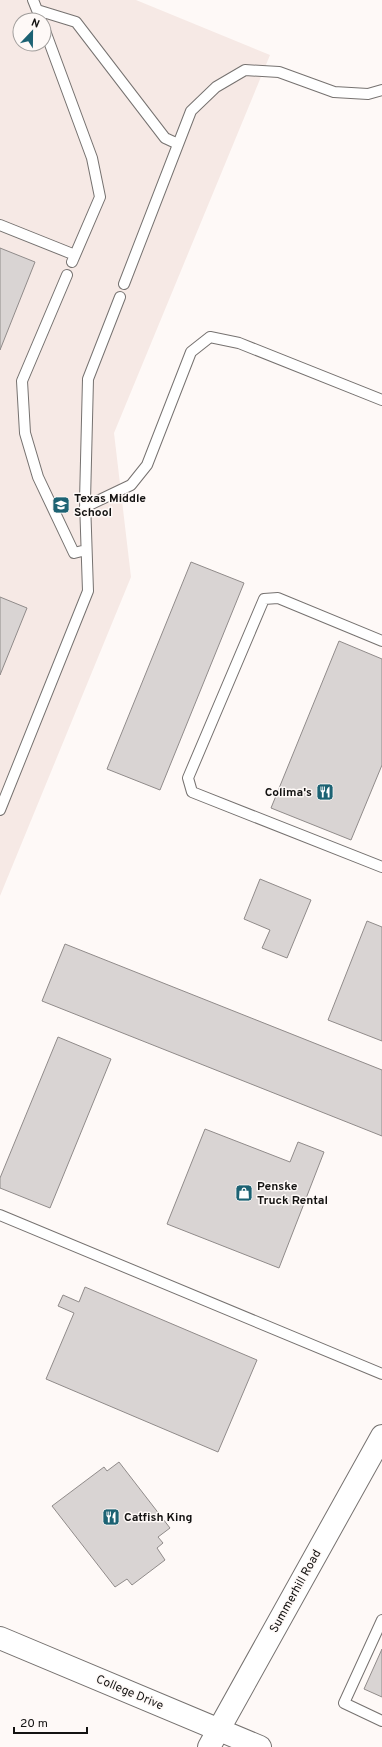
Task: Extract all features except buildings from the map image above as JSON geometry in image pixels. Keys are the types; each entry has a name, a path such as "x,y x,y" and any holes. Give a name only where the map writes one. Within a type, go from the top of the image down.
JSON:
{"main road":[{"name":"Summerhill Road","path":"214,1738 382,1436"},
{"name":"College Drive","path":"0,1638 214,1738 260,1747"}],"lane":[{"path":"33,0 37,10 76,22 165,138 178,144"},
{"path":"0,224 74,258 100,197 92,158 52,50"},
{"path":"124,284 190,111 216,87 245,70 279,72 334,92 368,94 382,90"},
{"path":"67,275 22,381 25,433 38,477 74,553 86,550"},
{"path":"0,810 88,591 85,507 88,379 120,296"},
{"path":"85,507 131,485 147,465 191,352 210,337 239,343 382,400"},
{"path":"381,865 192,792 188,778 264,599 278,598 382,641"},
{"path":"0,1216 382,1374"},
{"path":"381,1625 344,1703 382,1720"}],"shaded area":[{"name":"Texas Middle School","path":"0,0 136,0 270,55 114,433 131,577 0,896"}],"place":[{"name":"Texas Middle School","path":"61,505"},
{"name":"Colima's","path":"325,792"},
{"name":"Penske Truck Rental","path":"244,1193"},
{"name":"Catfish King","path":"111,1517"}]}
